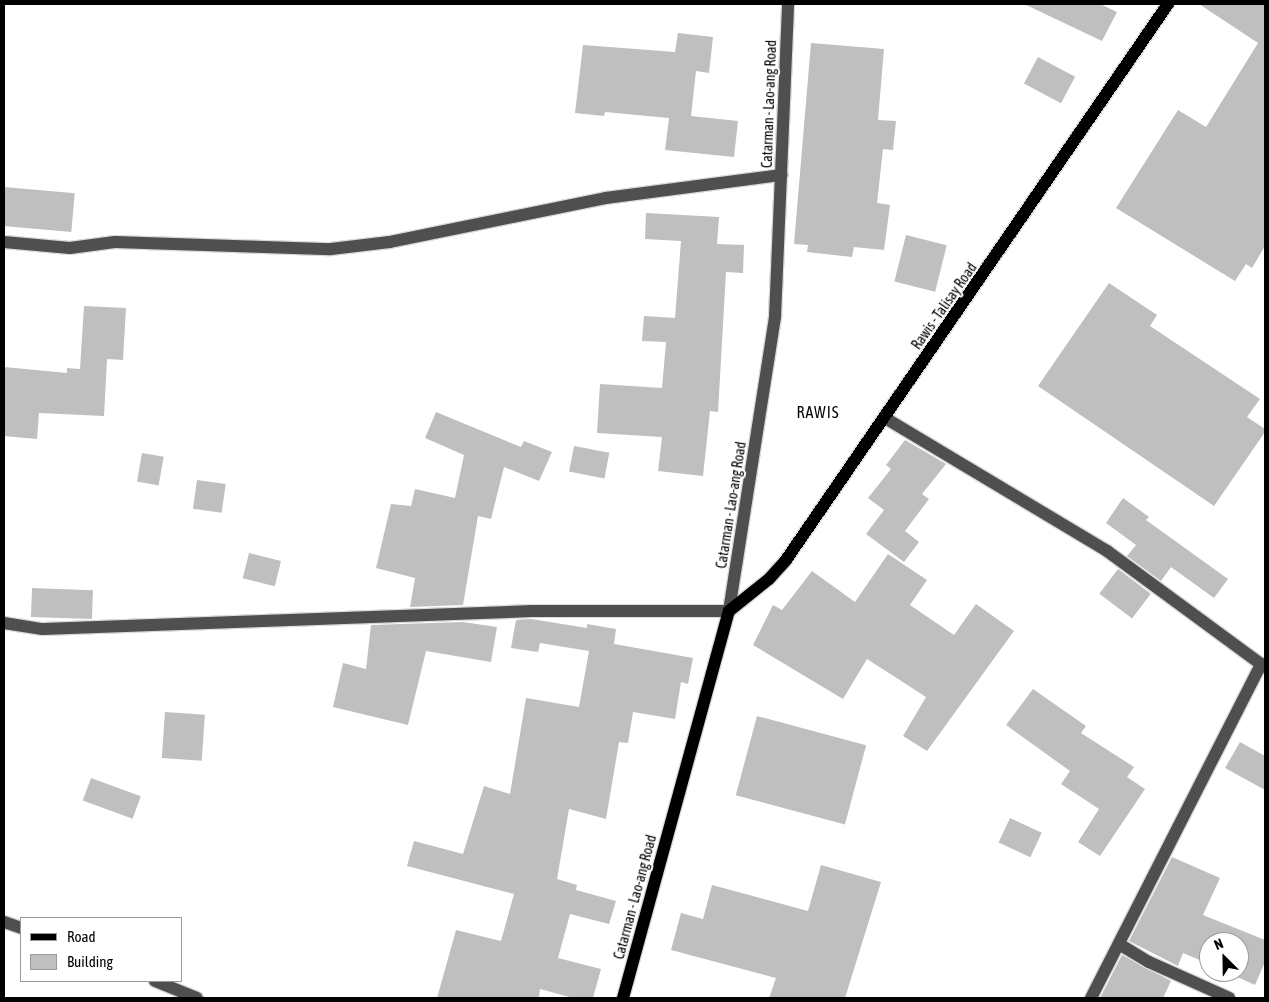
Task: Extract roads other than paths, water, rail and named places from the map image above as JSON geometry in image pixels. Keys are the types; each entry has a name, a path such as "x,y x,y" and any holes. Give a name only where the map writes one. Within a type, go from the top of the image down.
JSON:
{"main road":[{"name":"Rawis - Talisay Road","path":"729,611 768,579 786,560 1168,4"},
{"name":"Catarman - Lao-ang Road","path":"623,998 729,611"}],"street":[{"name":"Catarman - Lao-ang Road","path":"729,611 775,317 788,4"},
{"path":"4,242 70,248 114,242 331,249 390,242 606,198 781,175"},
{"path":"885,418 1107,551 1263,665 1091,998"},
{"path":"4,623 44,629 532,611 729,611"},
{"path":"4,922 20,928"},
{"path":"1119,944 1149,962 1229,998"},
{"path":"157,982 197,998"}],"district":[{"name":"RAWIS","path":"818,412"}]}
